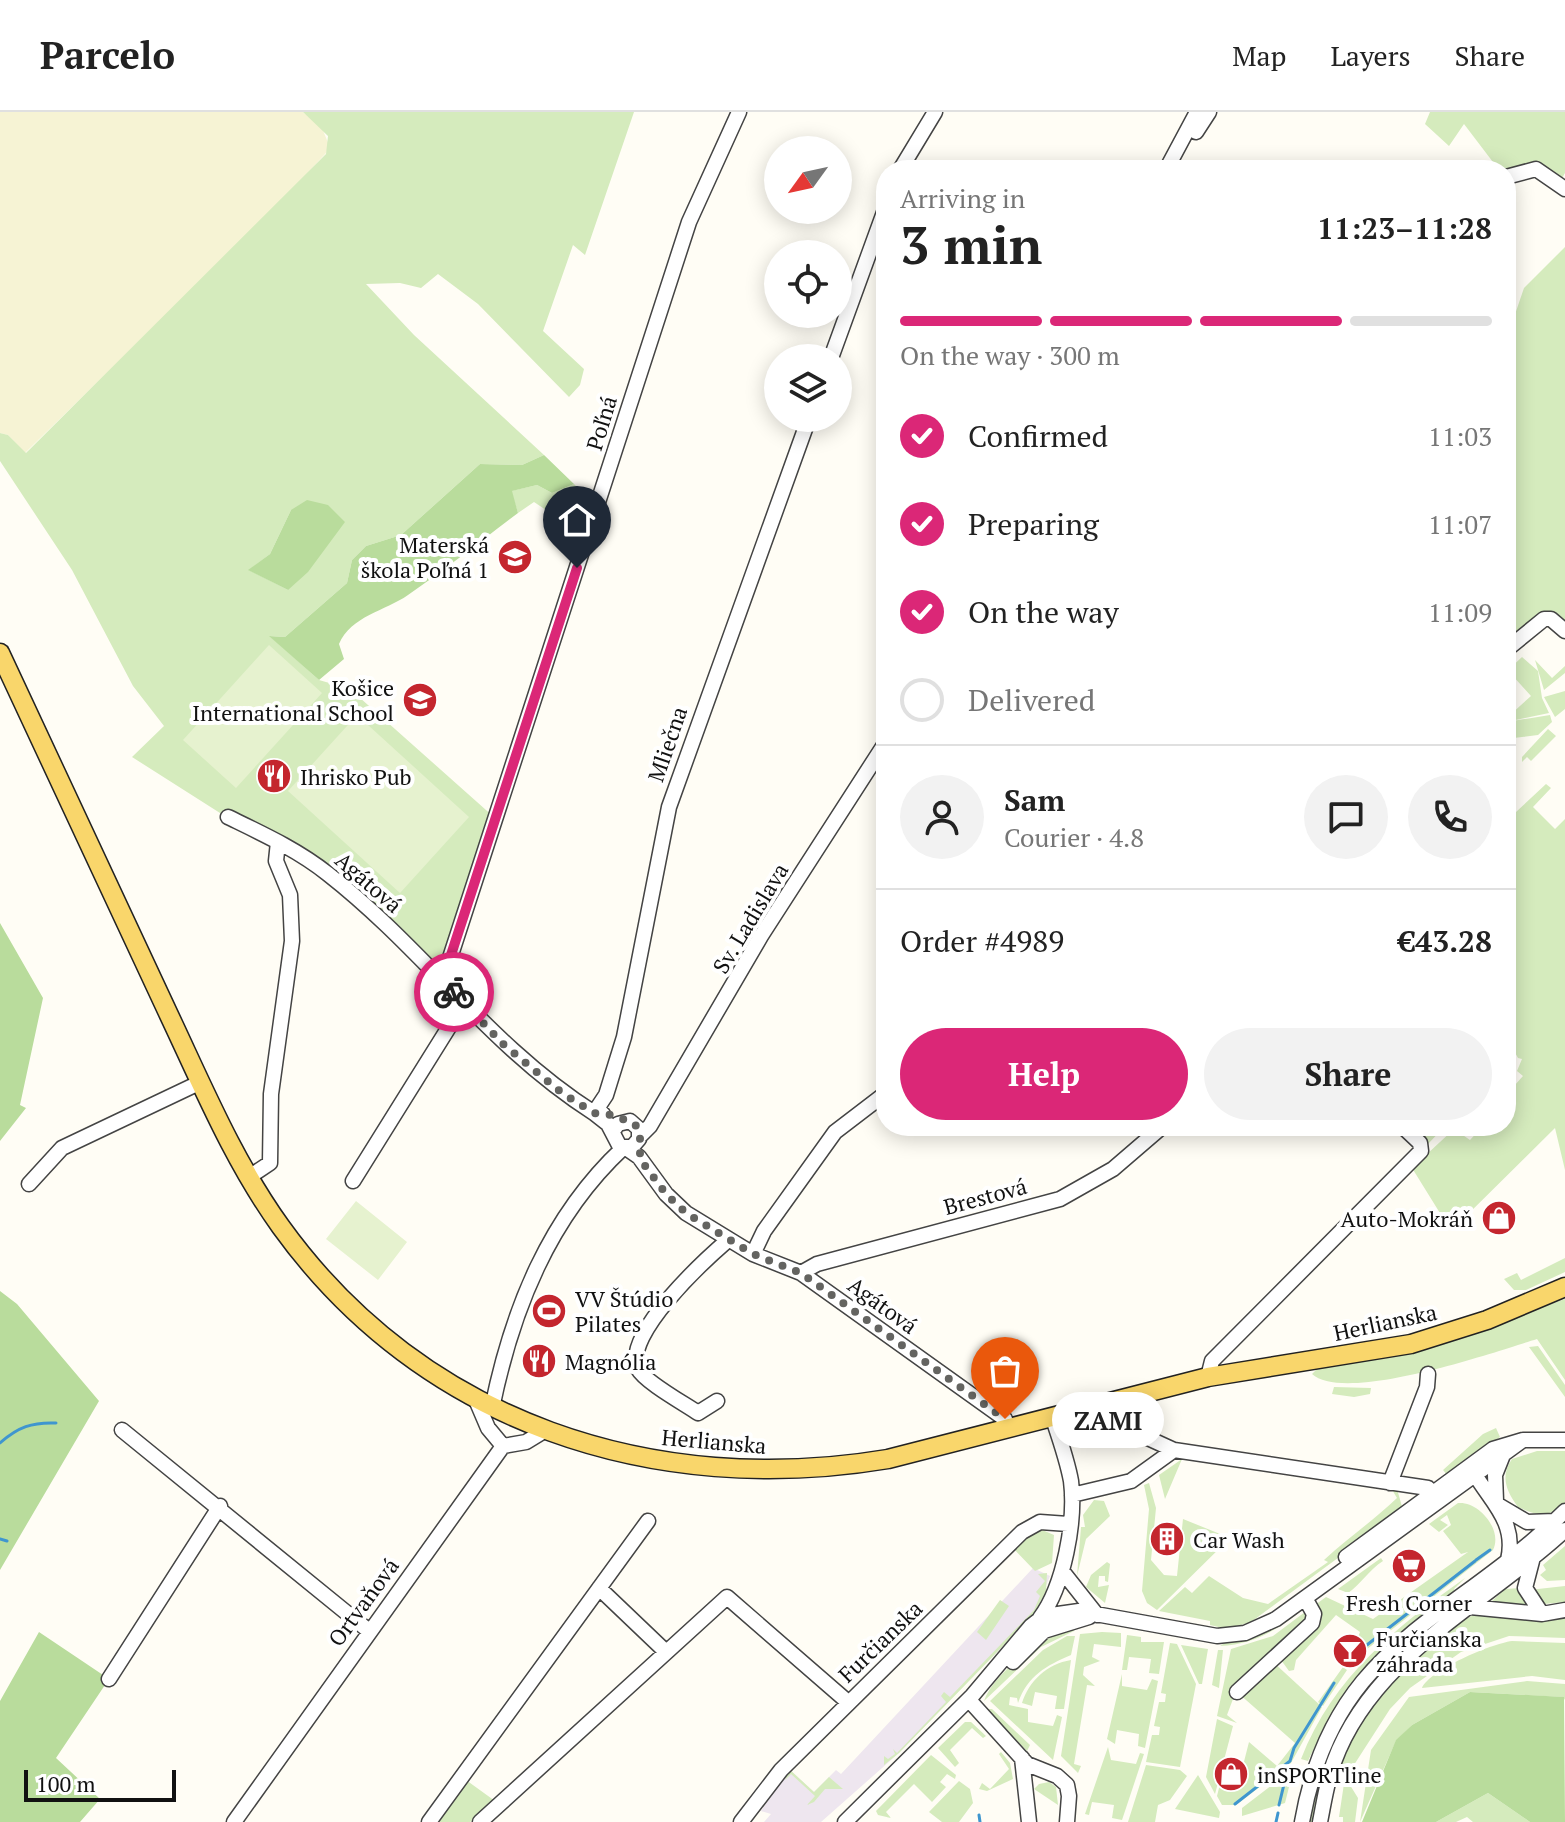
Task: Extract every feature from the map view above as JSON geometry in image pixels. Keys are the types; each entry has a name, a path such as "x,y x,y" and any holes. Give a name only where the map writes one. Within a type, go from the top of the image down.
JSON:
{"main road":[{"name":"Herlianska","path":"0,653 201,1082 249,1177 282,1228 350,1306 444,1381 484,1404 544,1431 650,1459 738,1471 786,1471 888,1459 1208,1377 1411,1344 1487,1320 1565,1287"}],"street":[{"name":"Poľná","path":"438,976 449,961 689,222 739,112"},
{"path":"905,160 935,112"},
{"path":"1172,160 1197,112"},
{"path":"1175,154 1185,152 1209,112"},
{"path":"1516,174 1536,169 1565,189"},
{"path":"836,344 876,234"},
{"name":"Mliečna","path":"594,1113 606,1095 624,1037 669,807 804,432"},
{"path":"1516,642 1544,619 1551,619 1565,631"},
{"name":"Sv. Ladislava","path":"484,1404 535,1269 571,1206 626,1136 653,1117 761,936 876,758"},
{"name":"Agátová","path":"228,817 278,842 328,874 438,976 530,1069 594,1113"},
{"path":"249,1177 270,1163 271,1094 289,975 292,918 290,895 276,861 278,842"},
{"path":"353,1181 464,1003"},
{"path":"29,1184 62,1148 201,1082"},
{"name":"Agátová","path":"606,1095 626,1136 676,1203 728,1240 753,1254 801,1273 1005,1419"},
{"path":"753,1254 764,1231 835,1132 876,1101"},
{"path":"594,1113 626,1136"},
{"name":"Brestová","path":"801,1273 817,1264 1060,1199 1113,1169 1151,1136"},
{"path":"1208,1377 1212,1361 1422,1148 1411,1136"},
{"path":"717,1401 698,1413 642,1373 637,1361 645,1332 658,1313 689,1277 728,1240"},
{"path":"1390,1483 1427,1387 1428,1374"},
{"path":"484,1404 485,1422 503,1446 526,1442 544,1431"},
{"path":"1129,1409 1139,1434 1174,1450 1428,1488"},
{"path":"1052,1416 1064,1453 1072,1495 1063,1572 1065,1588 1059,1601 1071,1615"},
{"path":"122,1430 220,1506 369,1631"},
{"path":"1044,1624 1071,1615 1097,1615 1217,1636 1245,1633 1305,1598 1442,1499 1475,1479 1523,1440"},
{"path":"1475,1479 1476,1468 1501,1449 1523,1440"},
{"path":"1262,1625 1271,1614 1493,1449 1523,1440 1565,1440"},
{"name":"Ortvaňová","path":"234,1822 503,1446"},
{"path":"1072,1495 1131,1481 1174,1450"},
{"path":"1504,1454 1495,1475 1497,1503 1510,1539 1508,1560"},
{"path":"1450,1479 1475,1479 1497,1503"},
{"path":"1442,1499 1465,1490 1497,1503 1527,1522 1562,1521"},
{"path":"109,1679 220,1506"},
{"path":"429,1822 648,1521"},
{"path":"1320,1822 1334,1762 1361,1711 1407,1658 1534,1557 1562,1521"},
{"path":"1302,1822 1325,1738 1361,1682 1411,1632 1562,1521"},
{"name":"Furčianska","path":"741,1822 781,1770 1022,1532 1040,1522 1068,1524"},
{"path":"1534,1557 1524,1584 1542,1614"},
{"path":"599,1588 665,1651"},
{"path":"1065,1588 1097,1615"},
{"path":"845,1822 1044,1624 1065,1588"},
{"path":"480,1822 727,1597 849,1703"},
{"path":"1237,1692 1312,1623 1314,1614 1305,1598"},
{"path":"1470,1607 1542,1614 1565,1610"},
{"path":"970,1698 1031,1767 1057,1776 1067,1785 1067,1822"},
{"path":"1022,1758 1029,1822"}],"shaded area":[{"path":"0,112 303,112 322,128 329,145 326,153 276,207 25,453 8,435 0,433"},
{"path":"1033,1568 1050,1576 1034,1614 899,1753 821,1822 764,1822 771,1814 761,1811 789,1769 814,1792 836,1770 841,1774"}],"green space":[{"path":"303,112 634,112 585,255 573,245 543,331 584,369 580,385 569,397 478,304 438,274 421,288 400,283 366,284 414,335 544,455 522,465 480,464 401,535 366,546 352,560 347,583 285,637 270,636 319,680 350,689 495,818 438,976 417,953 278,842 220,813 132,757 164,726 133,686 72,570 0,461 0,433 8,435 26,453 326,154 328,136","holes":["291,510 288,590 249,570 270,554"]},
{"path":"1430,112 1565,112 1565,173 1561,180 1516,173 1516,160 1491,160 1464,124 1449,146 1425,124"},
{"path":"1565,247 1565,624 1557,618 1516,640 1516,311 1524,288"},
{"path":"544,455 574,484 552,493 537,485 512,491 518,513 408,595 360,620 339,644 344,659 319,680 269,636 285,637 347,583 352,560 366,546 401,535 480,464 522,465"},
{"path":"574,484 589,499 578,537 566,535 564,522 534,502 518,513 511,491 537,485 552,493"},
{"path":"307,500 328,505 345,522 308,572 288,590 248,570 270,554 291,510"},
{"path":"269,645 322,693 236,788 183,740"},
{"path":"1522,657 1538,671 1542,698 1549,713 1516,720 1516,710 1531,696 1516,679 1516,663"},
{"path":"1535,660 1552,678 1565,666 1565,673 1544,690"},
{"path":"1565,691 1565,709 1555,717 1544,697"},
{"path":"357,715 469,817 400,893 288,791"},
{"path":"1550,715 1552,722 1538,735 1516,738 1516,720"},
{"path":"1548,729 1556,736 1531,761 1527,757 1522,762 1522,757"},
{"path":"1546,784 1551,788 1533,807 1555,829 1565,819 1565,1170 1555,1128 1454,1228 1448,1226 1412,1168 1446,1136 1464,1136 1470,1140 1474,1136 1516,1136 1516,1084 1523,1076 1517,1071 1522,1059 1516,1054 1516,812"},
{"path":"0,923 43,998 20,1105 26,1108 0,1141"},
{"path":"1419,1136 1436,1136 1428,1144"},
{"path":"356,1201 407,1242 378,1280 326,1239"},
{"path":"1565,1258 1565,1272 1526,1290 1514,1290 1504,1279 1517,1273 1521,1280"},
{"path":"0,1291 17,1304 99,1401 0,1570"},
{"path":"1565,1299 1565,1380 1537,1339 1456,1364 1387,1380 1329,1382 1312,1374 1319,1367 1420,1350"},
{"path":"1538,1346 1565,1385 1565,1397 1529,1347"},
{"path":"1334,1387 1371,1388 1370,1394 1354,1397 1332,1394"},
{"path":"1496,1428 1500,1437 1448,1476 1443,1470 1483,1434"},
{"path":"1537,1451 1565,1451 1565,1503 1549,1513 1537,1514 1518,1507 1506,1483 1506,1471 1512,1459"},
{"path":"1182,1459 1165,1499 1159,1475"},
{"path":"1149,1483 1156,1508 1151,1560 1164,1575 1177,1576 1183,1519 1230,1538 1157,1610 1147,1603 1142,1591 1149,1509 1144,1485"},
{"path":"1391,1488 1397,1489 1403,1510 1251,1622 1227,1629 1210,1625 1210,1621 1159,1611 1185,1587 1192,1593 1209,1576 1243,1598 1268,1604 1328,1562 1324,1560 1397,1498"},
{"path":"1094,1500 1104,1501 1110,1516 1086,1539 1077,1576 1081,1527 1085,1527 1083,1515"},
{"path":"1458,1503 1474,1507 1487,1518 1495,1534 1493,1550 1362,1653 1354,1647 1360,1632 1336,1615 1296,1660 1294,1670 1289,1671 1281,1660 1315,1624 1315,1605 1326,1597 1373,1619 1468,1552 1461,1554 1443,1531 1451,1525 1447,1515 1440,1520 1448,1525 1439,1532 1429,1524"},
{"path":"1040,1529 1054,1535 1052,1563 1035,1571 1013,1548 1029,1533"},
{"path":"1565,1546 1565,1580 1547,1581 1540,1575 1546,1570 1543,1565"},
{"path":"1381,1558 1383,1561 1348,1593 1338,1589"},
{"path":"1107,1562 1110,1564 1108,1582 1105,1576 1099,1576 1098,1587 1109,1585 1105,1603 1086,1587 1091,1575"},
{"path":"1047,1573 1046,1591 1034,1614 899,1753 884,1765 884,1756 888,1759 895,1754 893,1749 897,1753 946,1702 941,1696 944,1692 950,1697 1034,1610 1040,1596 1036,1592 1045,1581 1038,1574"},
{"path":"1465,1578 1454,1589 1456,1592 1408,1629 1369,1666 1337,1707 1308,1761 1301,1759 1330,1703 1369,1656 1415,1615"},
{"path":"1565,1586 1565,1602 1544,1604 1529,1590"},
{"path":"1521,1588 1534,1608 1492,1601 1505,1589"},
{"path":"1000,1600 1009,1606 986,1640 977,1632"},
{"path":"1298,1608 1305,1608 1266,1634 1245,1642 1220,1646 1259,1634"},
{"path":"1309,1609 1311,1616 1236,1691 1227,1715 1237,1723 1217,1716 1231,1649 1273,1636"},
{"path":"1476,1614 1565,1618 1565,1638 1509,1636 1461,1652 1410,1688 1390,1709 1352,1768 1337,1770 1358,1726 1393,1680 1435,1640"},
{"path":"1447,1615 1372,1685 1329,1756 1313,1822 1308,1822 1318,1778 1345,1715 1371,1678 1394,1655"},
{"path":"1074,1627 1074,1631 1041,1647 984,1701 998,1678 1022,1656 1049,1638"},
{"path":"39,1632 109,1679 56,1758 100,1799 80,1822 0,1822 0,1701"},
{"path":"1121,1633 1121,1647 1094,1644 1092,1657 1100,1661 1084,1667 1083,1675 1095,1686 1087,1685 1074,1764 1081,1766 1078,1773 1061,1756 1080,1634"},
{"path":"1127,1635 1141,1637 1141,1642 1164,1642 1159,1674 1149,1673 1151,1659 1129,1657 1127,1670 1122,1670"},
{"path":"1067,1636 1075,1636 1071,1655 1039,1673 1027,1685 1018,1703 1017,1698 1010,1697 1009,1705 1028,1709 1028,1722 1053,1726 1057,1715 1062,1717 1053,1760 990,1701 1043,1650"},
{"path":"1512,1641 1565,1643 1565,1680 1532,1676 1422,1688 1436,1673 1462,1659"},
{"path":"1170,1643 1177,1644 1196,1684 1180,1767 1146,1762 1152,1735 1159,1735 1160,1727 1154,1726 1159,1702 1165,1702 1166,1694 1161,1693"},
{"path":"1181,1645 1208,1649 1202,1684 1199,1684"},
{"path":"1218,1650 1223,1650 1219,1688 1212,1685"},
{"path":"1071,1660 1064,1709 1055,1709 1057,1696 1035,1692 1032,1706 1022,1703 1040,1675 1054,1665"},
{"path":"1272,1661 1322,1707 1291,1763 1236,1805 1222,1805 1217,1796 1220,1784 1237,1789 1249,1742 1277,1766 1295,1743 1238,1693"},
{"path":"1343,1667 1347,1670 1323,1706 1318,1702"},
{"path":"1122,1674 1122,1686 1147,1690 1152,1679 1158,1681 1145,1748 1138,1746 1139,1734 1117,1730 1115,1744 1107,1739"},
{"path":"1527,1681 1565,1684 1565,1700 1563,1697 1470,1692 1412,1725 1396,1741 1360,1822 1371,1750 1409,1697"},
{"path":"1470,1692 1564,1697 1565,1822 1530,1822 1488,1793 1436,1822 1362,1822 1396,1740 1412,1725"},
{"path":"986,1709 992,1709 1030,1745 1027,1751"},
{"path":"1217,1719 1233,1726 1215,1794 1206,1777"},
{"path":"965,1722 971,1722 986,1736 983,1738 972,1728 950,1750 959,1763 955,1767 938,1748"},
{"path":"1108,1747 1111,1760 1136,1764 1140,1753 1144,1754 1122,1820 1112,1818 1114,1805 1092,1802 1089,1815 1085,1814"},
{"path":"1001,1752 1010,1763 1013,1779 987,1791 979,1789 982,1783 990,1789 1009,1769 999,1754"},
{"path":"931,1755 956,1775 955,1779 947,1774 940,1782 946,1787 932,1802 914,1784 886,1812 891,1818 878,1815 876,1811"},
{"path":"1146,1765 1180,1770 1187,1776 1170,1800 1158,1805 1155,1822 1128,1822"},
{"path":"789,1769 814,1792 829,1777 843,1789 825,1789 814,1802 807,1805 815,1796 791,1774 785,1780"},
{"path":"1198,1775 1220,1812 1219,1818 1175,1809"},
{"path":"1285,1775 1291,1779 1285,1803 1242,1816 1242,1808"},
{"path":"1345,1777 1358,1798 1355,1822 1343,1822 1343,1817 1339,1817"},
{"path":"466,1780 495,1801 470,1822 437,1822"},
{"path":"959,1781 970,1789 973,1803 959,1822 942,1822 929,1812"},
{"path":"1049,1782 1056,1787 1058,1805 1034,1789 1039,1784"},
{"path":"1488,1793 1530,1822 1473,1822 1467,1817 1456,1822 1436,1822"}],"waterway":[{"path":"0,1443 26,1427 56,1423"},
{"path":"0,1539 7,1541"},
{"path":"1476,1560 1490,1550"},
{"path":"1363,1648 1475,1561"},
{"path":"1235,1804 1290,1761 1294,1748 1334,1683"},
{"path":"1279,1805 1286,1776"},
{"path":"1276,1822 1278,1813"},
{"path":"979,1815 980,1822"}],"way so far":[{"path":"454,992 503,1044 562,1093 594,1113 613,1115 635,1124 640,1134 637,1148 640,1159 666,1194 686,1213 753,1254 801,1273 1005,1419"}],"place":[{"name":"Materská škola Poľná 1","path":"515,557"},
{"name":"Košice International School","path":"420,700"},
{"name":"Ihrisko Pub","path":"274,776"},
{"name":"Auto-Mokráň","path":"1499,1218"},
{"name":"VV Štúdio Pilates","path":"549,1311"},
{"name":"Magnólia","path":"539,1361"},
{"name":"ZAMI","path":"1005,1419"},
{"name":"Car Wash","path":"1167,1539"},
{"name":"Fresh Corner","path":"1409,1566"},
{"name":"Furčianska záhrada","path":"1350,1651"},
{"name":"inSPORTline","path":"1231,1774"}],"route":[{"path":"454,992 438,976 449,961 577,568"}]}
